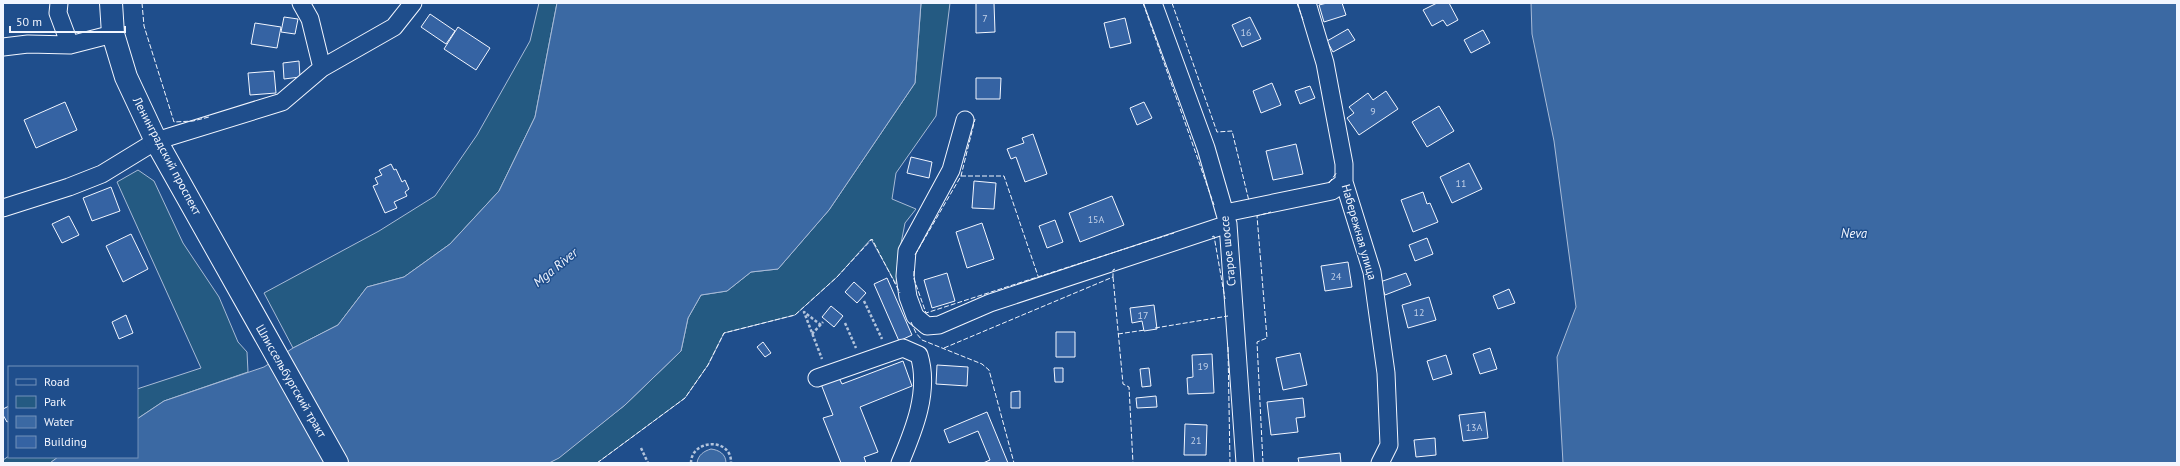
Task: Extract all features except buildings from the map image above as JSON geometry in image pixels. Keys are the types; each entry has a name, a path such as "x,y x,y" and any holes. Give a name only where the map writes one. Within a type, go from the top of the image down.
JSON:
{"main road":[{"name":"Ленинградский проспект","path":"111,3 113,34 126,77 156,141 245,300"},
{"name":"Шлиссельбургский тракт","path":"245,300 338,463"}],"street":[{"path":"59,3 58,13 70,45"},
{"path":"302,3 310,19 322,68"},
{"path":"3,208 69,187 102,174 156,141 282,102 322,68 394,27 413,3"},
{"name":"Старое шоссе","path":"1153,3 1206,148 1226,218 1245,463"},
{"name":"Набережная улица","path":"1307,3 1325,63 1344,164 1344,182 1372,272 1386,373 1389,445 1380,463"},
{"path":"3,47 28,44 70,45 113,34"},
{"path":"965,120 951,170 907,251 905,276 908,297 915,316 927,326 939,324 990,302 1226,218 1332,191 1344,182"},
{"path":"823,376 904,348 919,355 923,369 921,403 911,438 900,463"}],"path":[{"path":"864,301 889,353"},
{"path":"821,324 804,312 812,334 823,376"},
{"path":"812,334 823,322"},
{"path":"845,323 862,363"},
{"path":"691,463 692,455 702,446 707,444 720,445 726,449 731,463"},
{"path":"641,448 648,463"}],"green space":[{"path":"539,3 557,3 535,117 499,191 450,244 404,277 367,287 338,325 293,348 264,293 379,231 435,196 477,135 530,41"},
{"path":"921,3 950,3 936,116 896,173 892,199 916,209 905,223 898,259 896,284 871,239 837,277 795,315 724,333 708,365 685,398 597,463 549,463 559,457 625,405 681,351 688,318 701,295 727,291 751,272 778,269 829,210 915,83"},
{"path":"138,170 154,181 183,243 219,297 238,342 247,352 248,372 164,401 138,418 138,389 201,368 117,182"},
{"path":"8,457 8,458 57,458 50,463 3,463 3,460"}],"water":[{"name":"Mga River","path":"557,3 921,3 915,83 829,210 778,269 751,272 727,291 701,295 688,318 681,351 625,405 559,458 549,463 50,463 57,458 138,458 138,418 164,401 264,367 293,348 338,325 367,287 404,277 450,244 499,191 535,117"},
{"name":"Neva","path":"1531,3 2177,3 2177,463 1563,463 1557,357 1576,307 1554,141 1532,34"},
{"path":"711,449 722,453 725,457 726,463 697,463 702,454"}],"fence":[{"path":"142,3 144,26 174,122 193,121 209,117"},
{"path":"1143,3 1214,205"},
{"path":"1172,3 1217,132 1232,131 1249,201"},
{"path":"1297,3 1303,20"},
{"path":"915,255 961,176 975,119"},
{"path":"1329,183 1337,172"},
{"path":"961,176 1004,176 1038,276"},
{"path":"1263,463 1257,342 1267,338 1257,216 1271,212"},
{"path":"914,271 914,279 926,313 1174,233"},
{"path":"1212,237 1214,236 1225,299"},
{"path":"597,463 685,398 708,365 724,333 795,315 837,277 872,239 900,293"},
{"path":"944,348 1113,277 1113,270 1115,269"},
{"path":"1113,277 1123,384 1129,387 1133,463"},
{"path":"1155,328 1228,316"},
{"path":"911,322 916,333 922,340 982,364 989,370 1014,463"},
{"path":"1118,334 1145,330"},
{"path":"1228,347 1230,463"}]}
